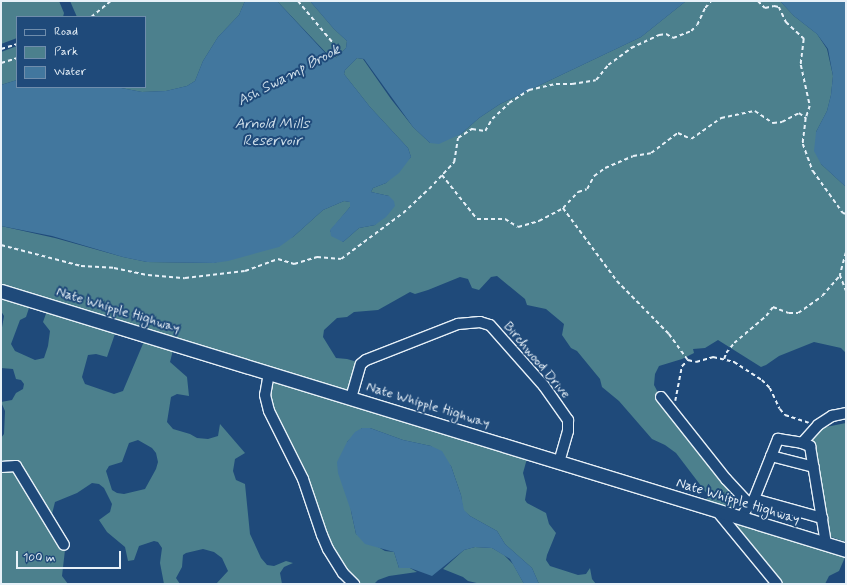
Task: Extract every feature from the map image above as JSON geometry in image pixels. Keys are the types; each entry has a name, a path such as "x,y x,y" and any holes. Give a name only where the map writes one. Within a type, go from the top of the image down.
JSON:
{"main road":[{"name":"Nate Whipple Highway","path":"1,292 846,550"}],"street":[{"name":"Birchwood Drive","path":"351,398 361,364 366,360 458,324 480,322 490,325 544,386 568,420 567,436 560,463"},
{"path":"269,373 265,395 269,411 303,479 328,549 343,573 354,584"},
{"path":"661,397 726,479 751,502 822,518"},
{"path":"802,442 818,425 832,416 846,413"},
{"path":"741,518 751,502 778,439 802,442 810,446 826,544"},
{"path":"771,456 814,467"},
{"path":"1,467 16,466 64,545"},
{"path":"717,511 777,584"}],"path":[{"path":"91,16 111,1"},
{"path":"298,1 339,50"},
{"path":"1,245 81,266 114,268 148,275 185,278 245,271 278,259 294,264 317,258 341,259 404,213 442,175 454,162 458,138 472,129 485,131 492,119 509,103 529,90 556,84 572,84 596,80 608,65 631,48 659,35 666,34 673,38 691,31 697,25 705,8 711,1"},
{"path":"758,1 765,8 774,6 780,7 786,22 804,39 801,65 810,106 806,118 803,144 813,171 843,214 846,214"},
{"path":"1,49 16,44"},
{"path":"1,62 16,58"},
{"path":"442,175 477,219 505,219 518,227 539,221 563,208 578,192 587,189 594,176 605,168 633,156 651,153 678,133 691,139 721,118 755,111 773,123 782,122 799,113 806,118"},
{"path":"563,208 617,281 669,334 688,360 696,362 713,357 734,362 762,380 770,388 780,409 785,415 793,419 818,425"},
{"path":"724,360 726,353 734,343 766,316 773,307 789,313 798,314 822,296 840,275 846,253"},
{"path":"840,275 846,291"},
{"path":"673,412 682,366 688,360"}],"green space":[{"path":"1,1 59,1 64,13 63,16 16,16 16,38 1,44"},
{"path":"70,1 245,1 239,15 218,37 203,61 195,81 187,86 166,91 142,92 121,88 146,88 146,16 77,16"},
{"path":"277,1 310,1 334,29 347,41 346,48 336,58 330,57"},
{"path":"686,1 780,1 794,16 817,34 827,49 833,76 831,95 827,111 816,132 821,164 846,187 846,353 841,348 814,342 779,356 761,367 718,340 705,348 693,349 694,353 682,359 659,366 655,374 654,385 669,413 715,464 735,499 731,514 846,555 839,571 829,576 825,584 774,584 720,517 704,508 708,495 676,453 665,445 652,439 619,401 602,387 600,379 577,351 571,348 562,335 564,324 546,309 527,305 525,299 497,276 491,277 479,290 472,288 468,279 460,277 415,294 410,292 378,310 354,312 347,317 337,318 324,330 323,337 336,358 361,363 353,401 528,455 523,473 527,488 525,500 527,503 546,513 549,524 556,533 546,560 550,566 578,575 586,574 590,568 592,579 596,584 539,584 532,568 505,544 497,531 470,516 463,510 461,495 451,466 431,446 403,440 370,428 362,428 347,442 351,511 356,534 385,551 394,552 399,568 410,568 417,572 389,576 378,580 374,584 353,584 335,565 310,497 269,413 269,377 173,350 170,362 187,377 189,396 177,394 171,397 167,422 173,429 190,434 197,438 208,439 218,436 220,424 245,453 235,459 233,471 236,480 245,484 250,534 261,558 267,565 274,566 286,561 293,563 284,567 280,573 282,584 216,584 228,571 222,558 214,552 203,549 183,555 182,567 176,578 180,584 164,584 160,563 162,548 158,542 154,541 139,546 134,560 128,561 125,547 107,532 99,520 110,512 112,504 104,488 99,484 92,483 77,493 55,502 51,518 56,537 65,550 62,576 68,584 1,584 1,438 4,434 5,411 1,402 12,400 16,393 23,389 24,384 21,380 16,379 13,369 1,368 1,333 4,316 1,311 1,226 55,238 123,257 147,262 214,263 293,237 323,210 344,201 350,202 350,207 330,231 343,242 359,228 375,225 389,196 371,192 373,188 386,183 411,157 408,148 370,107 344,74 345,70 357,58 363,59 413,127 430,143 461,134 479,118 500,104 641,37","holes":["31,302 48,308 43,322 50,331 48,346 44,358 35,360 15,351 11,344 20,320 26,317","117,328 145,339 123,391 114,394 85,384 82,377 88,355 96,354 107,357","138,440 152,448 156,453 158,462 156,469 145,489 124,494 117,493 112,490 106,471 109,466 122,462 129,443"]},
{"path":"16,46 16,80 1,85 1,52"},
{"path":"846,423 846,542 828,536 811,430"},
{"path":"475,547 492,548 504,555 513,564 524,584 481,584 468,581 463,577 443,569 464,550"}],"water":[{"name":"Arnold Mills Reservoir","path":"245,1 277,1 328,56 336,58 346,48 347,41 334,29 310,1 686,1 641,37 500,104 479,118 461,134 439,144 430,143 413,127 364,59 357,58 345,70 344,74 370,107 408,148 411,157 399,173 386,183 373,188 371,192 389,196 394,201 395,206 386,217 375,225 359,228 343,242 331,236 330,230 350,207 350,202 344,201 323,210 293,237 279,247 228,261 214,263 147,262 123,257 52,236 1,226 1,85 16,80 16,88 121,88 142,92 166,91 187,86 195,81 203,61 218,37 239,15"},
{"path":"780,1 846,1 846,187 821,164 814,151 816,132 827,111 831,95 833,76 828,49 817,34 794,16"},
{"path":"362,428 370,428 403,440 431,446 442,451 451,466 461,495 464,510 470,516 497,531 505,544 532,568 539,584 524,584 510,559 492,548 475,547 464,550 432,576 410,568 399,568 394,552 365,544 356,534 351,511 338,473 337,462 347,442 355,432"}],"water label":[{"name":"Ash Swamp Brook","path":"289,76"}]}
